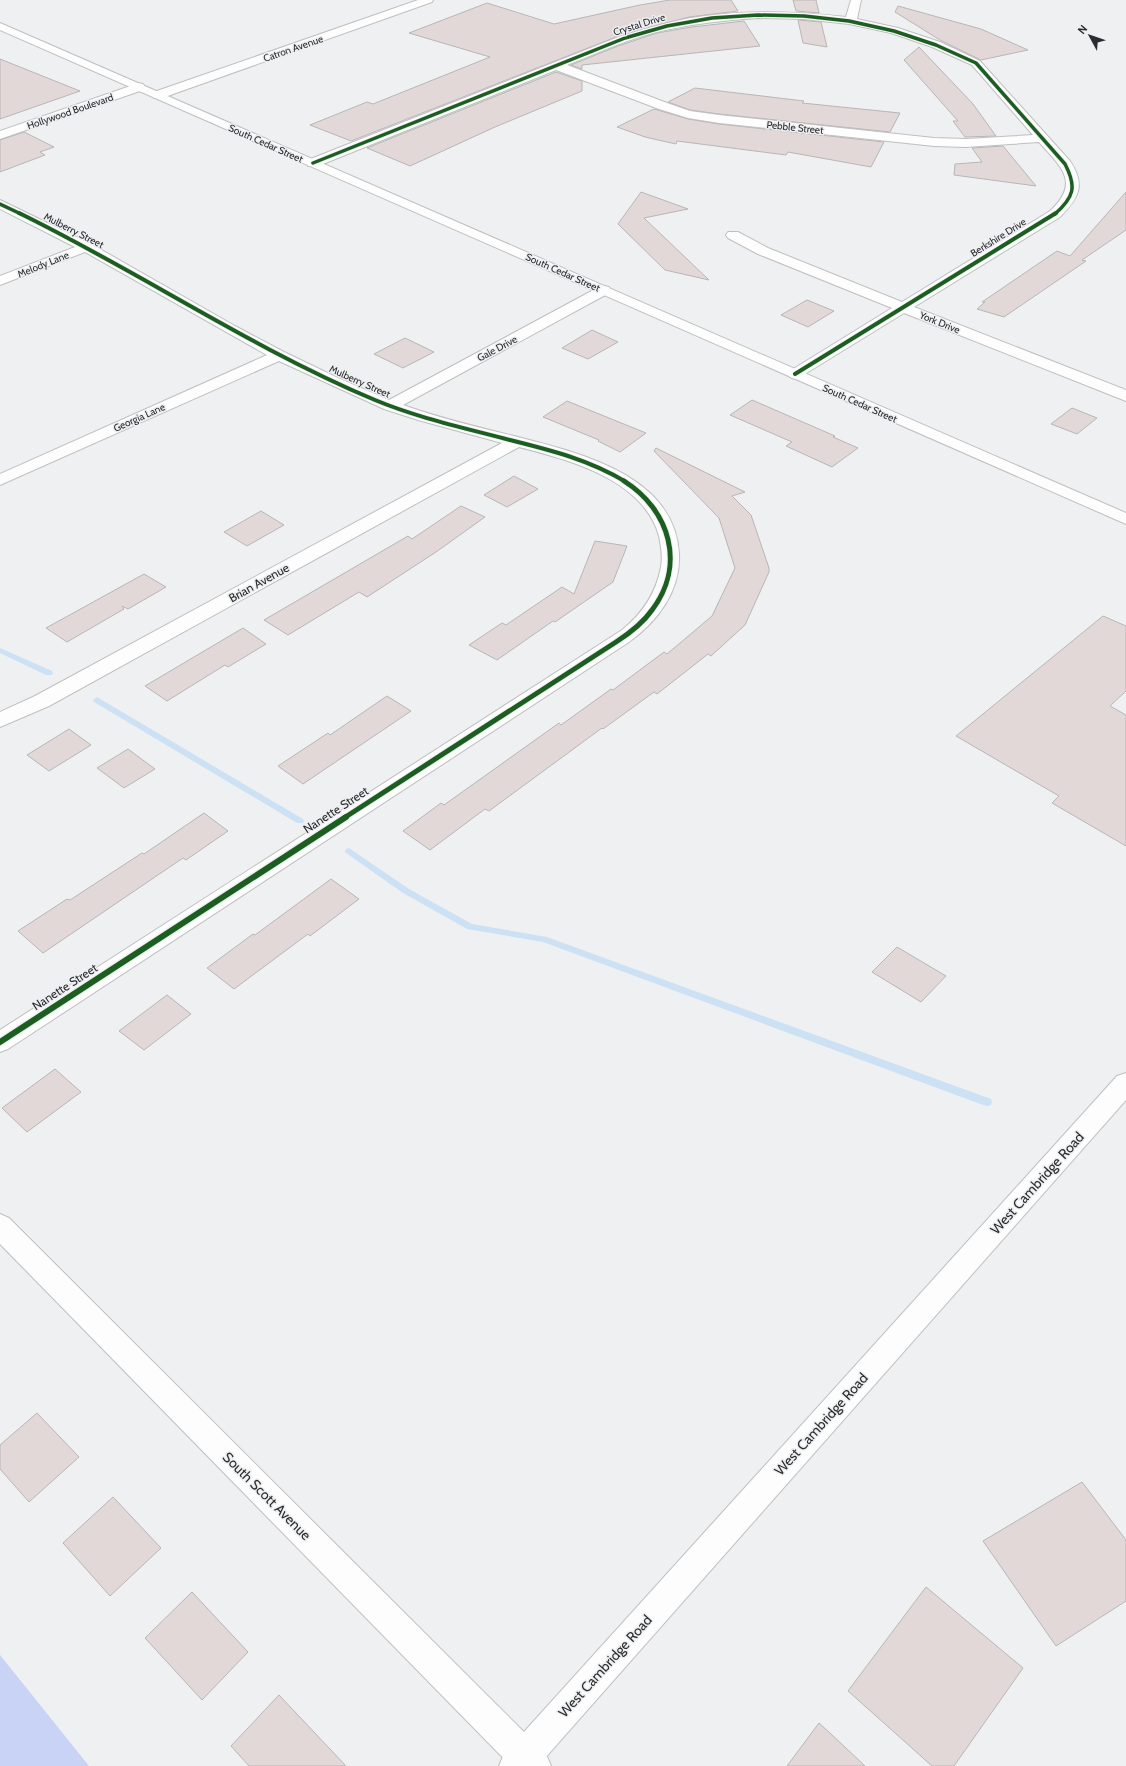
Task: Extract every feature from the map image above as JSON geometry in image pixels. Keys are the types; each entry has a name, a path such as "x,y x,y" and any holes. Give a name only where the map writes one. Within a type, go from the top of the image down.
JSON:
{"street":[{"name":"Catron Avenue","path":"158,95 428,0"},
{"path":"851,21 856,0"},
{"name":"Crystal Drive","path":"313,163 640,33 687,22 728,17 770,15 817,17 851,21 895,31 937,45 976,63 982,70"},
{"name":"South Cedar Street","path":"0,26 1126,519"},
{"name":"Pebble Street","path":"555,66 663,106 688,114 719,119 934,142 966,143 1043,138"},
{"name":"Berkshire Drive","path":"795,374 1055,214 1066,204 1072,194 1074,185 1072,175 1065,164 1043,138 982,70"},
{"name":"Hollywood Boulevard","path":"0,135 139,87"},
{"name":"Mulberry Street","path":"0,204 86,247 279,355 390,406 516,442 544,447 601,467 627,482 646,499 660,518 670,540 672,563 668,581"},
{"name":"York Drive","path":"733,236 763,252 1126,396"},
{"name":"Melody Lane","path":"0,281 86,247"},
{"name":"Gale Drive","path":"390,406 604,290"},
{"name":"Georgia Lane","path":"0,480 279,355"},
{"name":"Brian Avenue","path":"0,720 42,701 516,442"},
{"name":"Nanette Street","path":"0,1042 590,658 616,643 640,624 655,606 668,581"},
{"name":"West Cambridge Road","path":"525,1763 1126,1083"},
{"name":"South Scott Avenue","path":"0,1226 525,1763"}],"shaded area":[{"path":"0,1655 89,1766 0,1766"}],"building":[{"path":"670,0 731,0 738,11 689,17 621,35 351,141 310,125 367,102 373,104 490,57 409,33 487,3 554,24"},
{"path":"793,0 816,0 819,13 796,11"},
{"path":"898,6 981,29 1028,50 981,60 940,40 895,12"},
{"path":"798,20 821,22 827,47 803,43"},
{"path":"744,21 760,46 582,65 582,69 571,65 618,46 657,33"},
{"path":"919,47 973,104 996,136 965,137 953,121 958,121 904,60"},
{"path":"0,59 80,91 0,119"},
{"path":"556,72 582,81 582,91 495,127 410,166 367,148"},
{"path":"695,88 804,101 802,103 900,113 890,132 719,114 690,110 668,102"},
{"path":"654,109 688,119 719,124 884,142 871,167 788,152 786,155 677,141 676,144 645,137 617,127"},
{"path":"24,132 54,147 40,152 45,155 0,172 0,140"},
{"path":"1003,146 1036,186 954,175 955,164 982,162 972,148"},
{"path":"641,192 688,209 644,218 709,280 665,270 618,224"},
{"path":"1126,192 1126,230 1082,260 1086,261 1004,317 977,309 985,302 982,302 1057,251 1070,256"},
{"path":"807,300 834,311 808,327 781,315"},
{"path":"592,330 618,342 588,359 562,348"},
{"path":"405,338 434,352 403,368 374,354"},
{"path":"752,400 835,436 833,437 858,448 832,467 786,446 792,442 730,415"},
{"path":"567,401 646,433 620,452 598,441 599,440 543,417"},
{"path":"1072,408 1097,418 1077,434 1051,424"},
{"path":"656,448 745,492 732,496 751,515 769,568 769,572 745,625 711,656 708,654 657,694 654,692 603,729 602,728 489,811 485,809 430,850 403,831 441,803 444,805 559,723 561,725 611,689 613,690 664,652 667,654 712,616 735,568 719,518 654,451"},
{"path":"514,476 538,489 507,507 484,495"},
{"path":"461,506 485,517 436,552 367,597 359,592 288,635 264,620 408,536 412,539"},
{"path":"261,511 284,525 247,546 224,532"},
{"path":"595,541 627,546 613,582 497,660 469,645 502,623 506,625 562,587 574,594"},
{"path":"144,574 166,587 128,609 122,606 124,609 67,642 46,628"},
{"path":"1103,616 1126,626 1126,691 1110,706 1126,715 1126,846 1052,803 1059,796 956,736"},
{"path":"243,628 266,644 228,667 225,665 167,701 145,686"},
{"path":"387,696 411,711 303,784 278,766 328,733 330,735"},
{"path":"69,729 91,745 49,771 27,755"},
{"path":"128,749 155,769 124,788 97,768"},
{"path":"204,813 228,831 186,860 183,858 43,953 18,931 67,899 70,900 142,853 144,854"},
{"path":"331,879 359,899 310,936 308,934 234,989 207,968 253,934 255,935"},
{"path":"897,947 946,976 921,1002 872,972"},
{"path":"167,995 191,1014 144,1050 119,1031"},
{"path":"55,1069 81,1092 27,1132 2,1108"},
{"path":"37,1413 79,1457 29,1502 0,1469 0,1445"},
{"path":"1082,1482 1126,1540 1126,1601 1056,1646 983,1541"},
{"path":"113,1497 161,1548 110,1596 63,1543"},
{"path":"926,1587 1023,1668 954,1766 932,1766 848,1691"},
{"path":"192,1592 248,1652 202,1700 145,1638"},
{"path":"279,1695 346,1766 249,1766 231,1746"},
{"path":"819,1723 831,1734 865,1766 787,1766"}],"waterway":[{"path":"0,650 49,673"},
{"path":"97,700 300,821"},
{"path":"349,851 406,891 470,927 544,939 987,1102"}],"cycle path":[{"path":"313,163 625,38 667,26 712,18 758,15 804,16 849,21 894,31 936,45 976,63 1065,164 1072,179 1073,185 1070,197 1055,214 795,374"},
{"path":"0,204 86,247 254,342 346,387 411,413 570,456 610,472 645,498 657,513 665,529 670,546 671,562 668,579 662,595 652,610 640,624 610,647 590,658 0,1042"}]}
